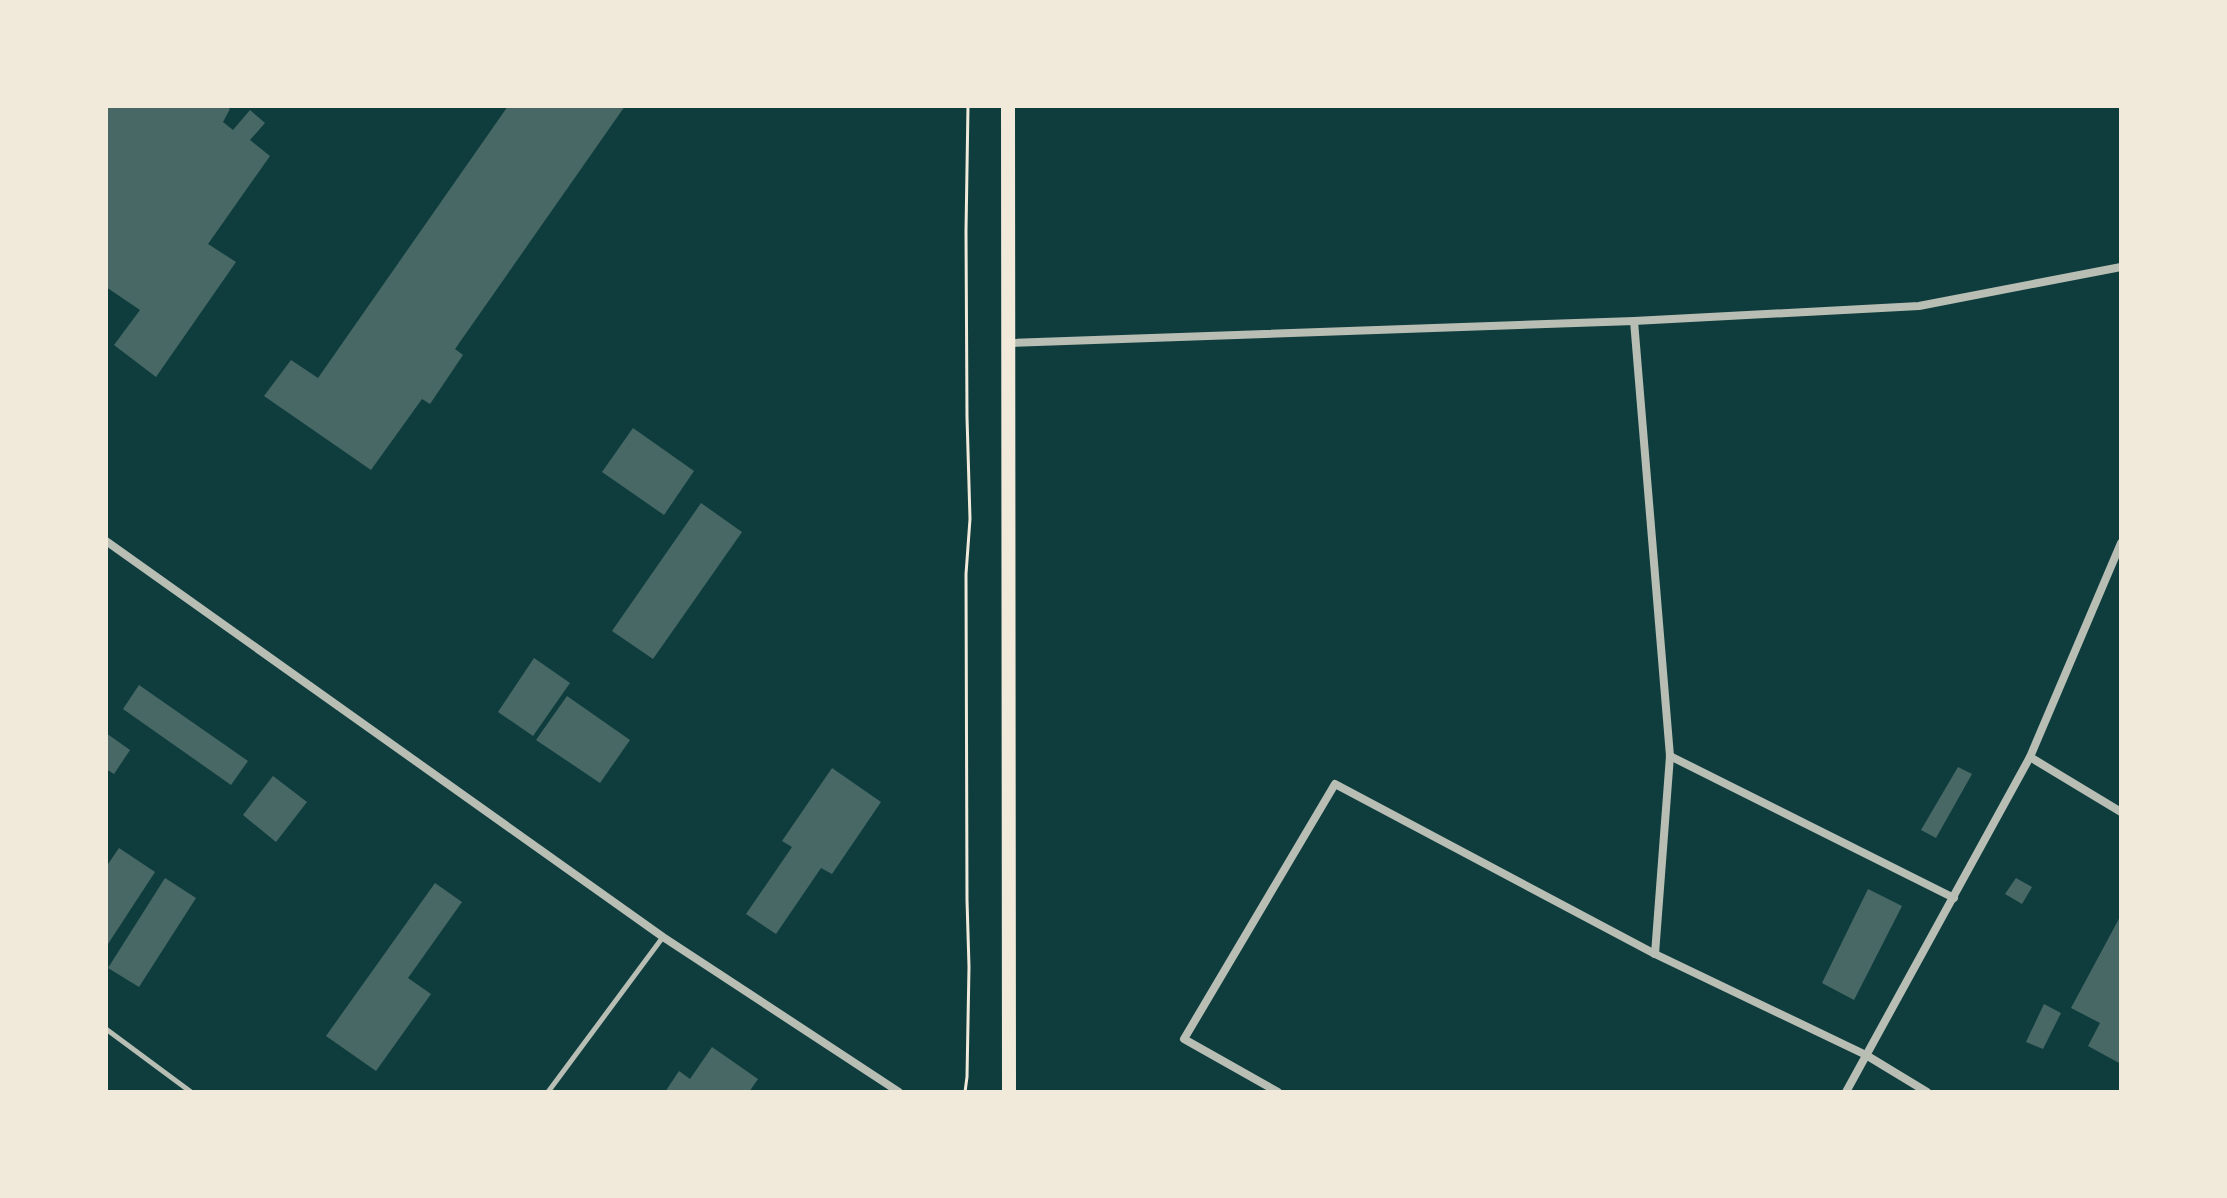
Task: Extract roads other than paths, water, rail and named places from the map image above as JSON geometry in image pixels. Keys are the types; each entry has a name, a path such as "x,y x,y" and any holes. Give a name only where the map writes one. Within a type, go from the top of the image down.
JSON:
{"main road":[{"path":"1008,106 1009,1092"}],"street":[{"path":"1008,343 1634,321 1919,306 2121,267"},
{"path":"1634,321 1670,756 1655,954"},
{"path":"1846,1092 2030,757 2121,543"},
{"path":"107,545 663,937 899,1092"},
{"path":"1670,756 1954,898"},
{"path":"2030,757 2121,812"},
{"path":"1278,1092 1184,1039 1335,784 1655,954 1866,1055 1927,1092"}],"lane":[{"path":"548,1092 663,937"},
{"path":"106,1029 191,1092"}]}
